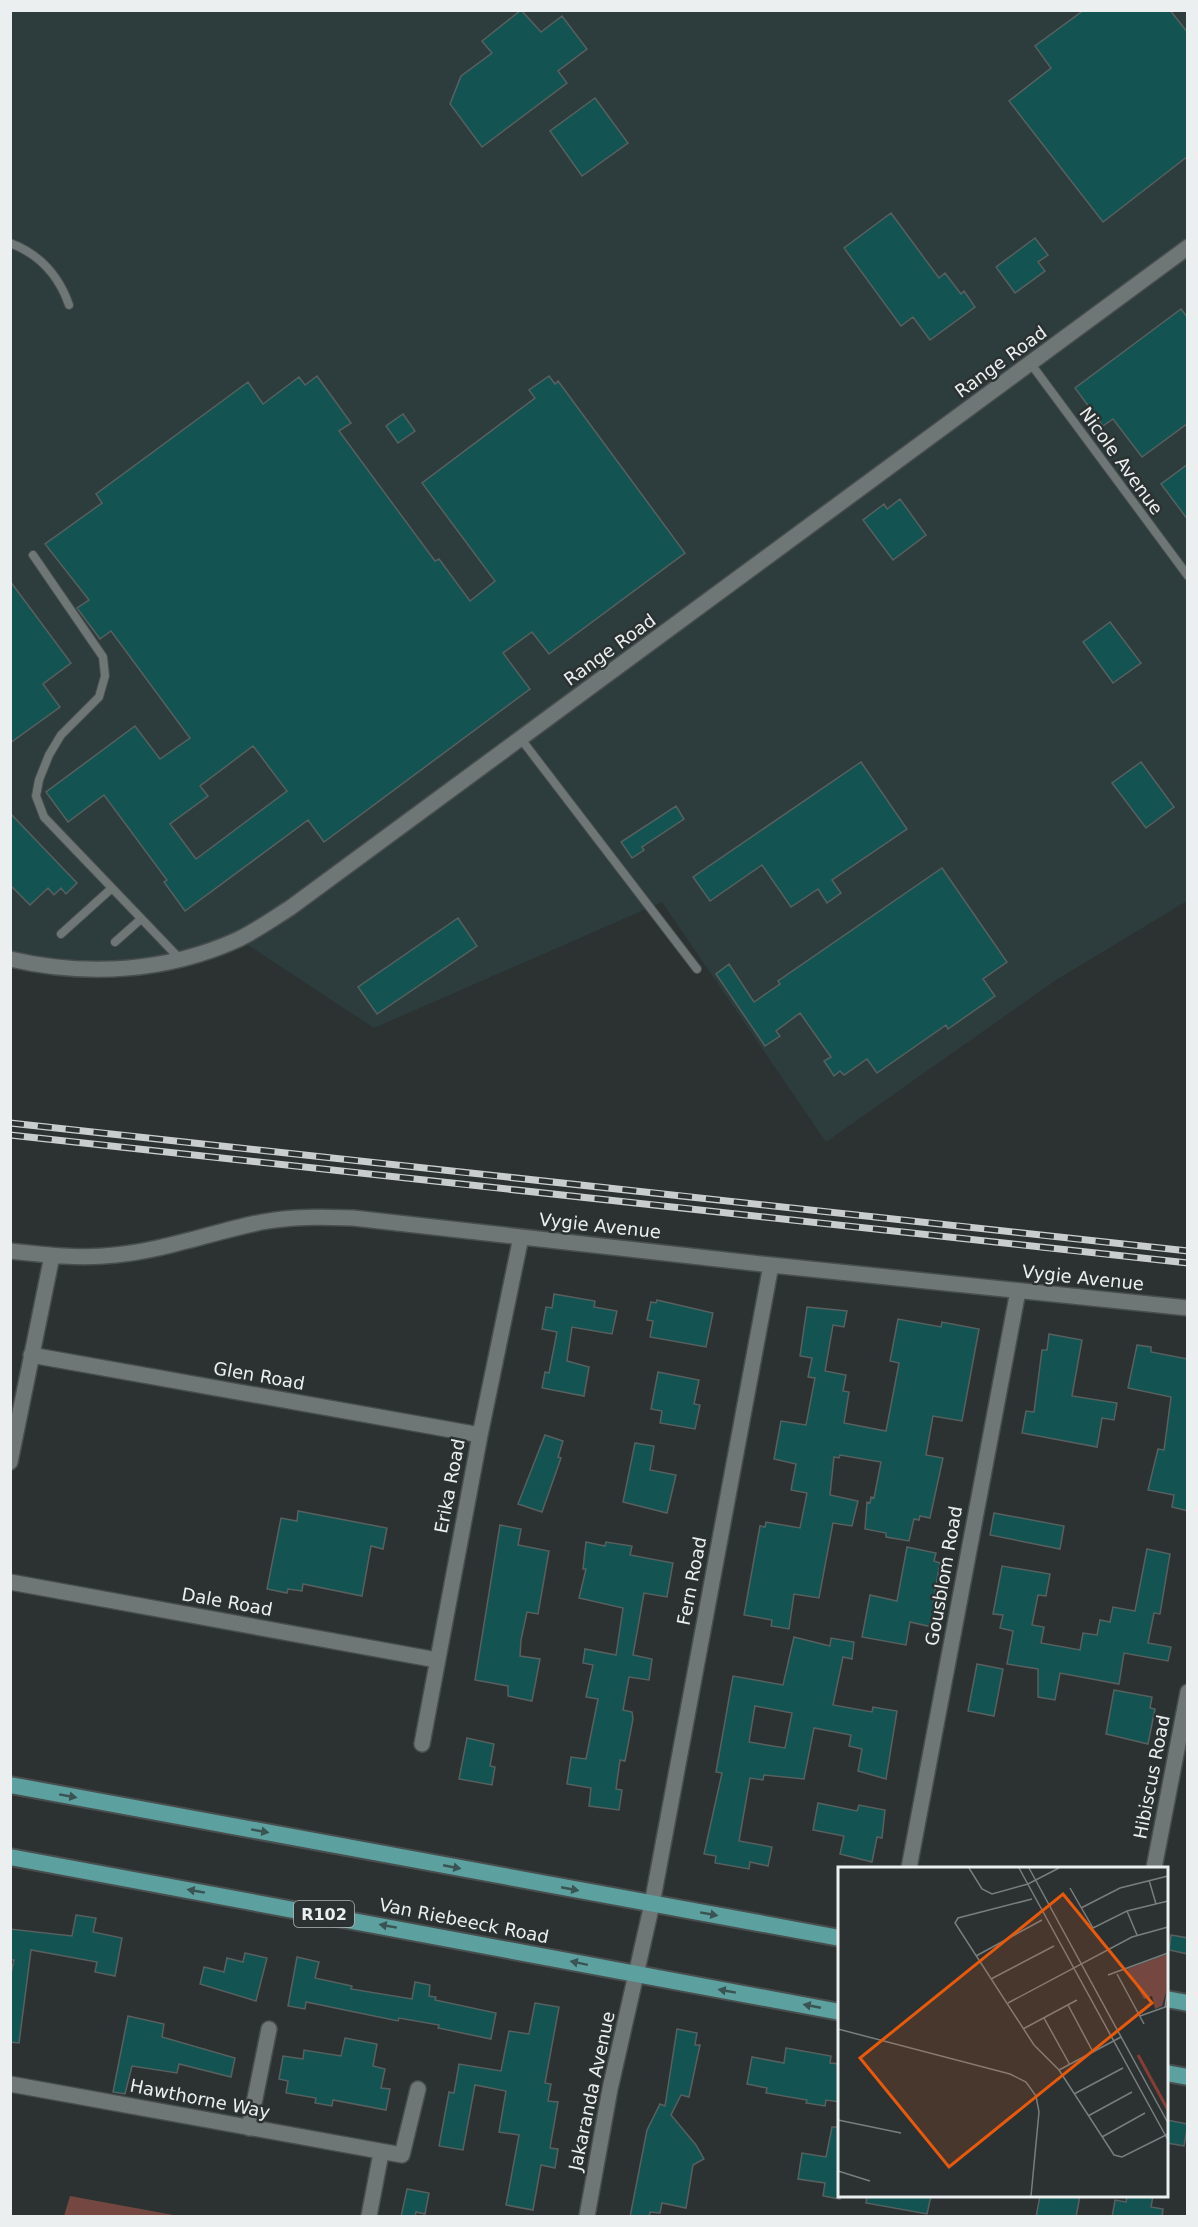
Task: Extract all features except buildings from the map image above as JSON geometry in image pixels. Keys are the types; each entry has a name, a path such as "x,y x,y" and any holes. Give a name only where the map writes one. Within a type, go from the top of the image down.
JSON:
{"main road":[{"path":"10,1785 838,1938"},
{"name":"Van Riebeeck Road","path":"10,1857 838,2012"},
{"path":"1168,1999 1188,2002"},
{"path":"1168,2073 1188,2077"}],"street":[{"name":"Range Road","path":"10,959 61,968 91,970 151,965 180,959 240,938 290,908 1188,247"},
{"name":"Vygie Avenue","path":"10,1251 52,1256 114,1255 176,1245 262,1222 306,1216 353,1218 771,1265 1188,1308"},
{"name":"Erika Road","path":"422,1744 480,1435 521,1237"},
{"path":"10,1462 16,1400 31,1355 52,1256"},
{"name":"Fern Road","path":"636,1974 652,1904 771,1265"},
{"name":"Gousblom Road","path":"909,1867 1018,1291"},
{"name":"Glen Road","path":"31,1355 480,1435"},
{"name":"Dale Road","path":"10,1582 437,1660"},
{"name":"Hibiscus Road","path":"1154,1867 1188,1692"},
{"name":"Jakaranda Avenue","path":"587,2217 610,2089 636,1974"},
{"path":"249,2128 269,2029"},
{"name":"Hawthorne Way","path":"10,2084 381,2153"},
{"path":"369,2217 381,2153 403,2154 418,2089"}],"lane":[{"path":"10,243 32,254 45,264 64,291 69,304"},
{"name":"Nicole Avenue","path":"1031,364 1188,576"},
{"path":"33,555 103,657 105,676 99,697 70,722 49,755 36,796 44,817 180,959"},
{"path":"521,739 697,969"},
{"path":"61,934 112,888"},
{"path":"115,942 141,918"}],"shaded area":[{"path":"10,11 1187,11 1187,901 1056,980 826,1142 662,902 374,1028 242,941 160,966 11,961"},
{"path":"70,2196 179,2216 64,2216"}],"railway":[{"path":"10,1123 1188,1251"},
{"path":"10,1135 1188,1263"}]}
